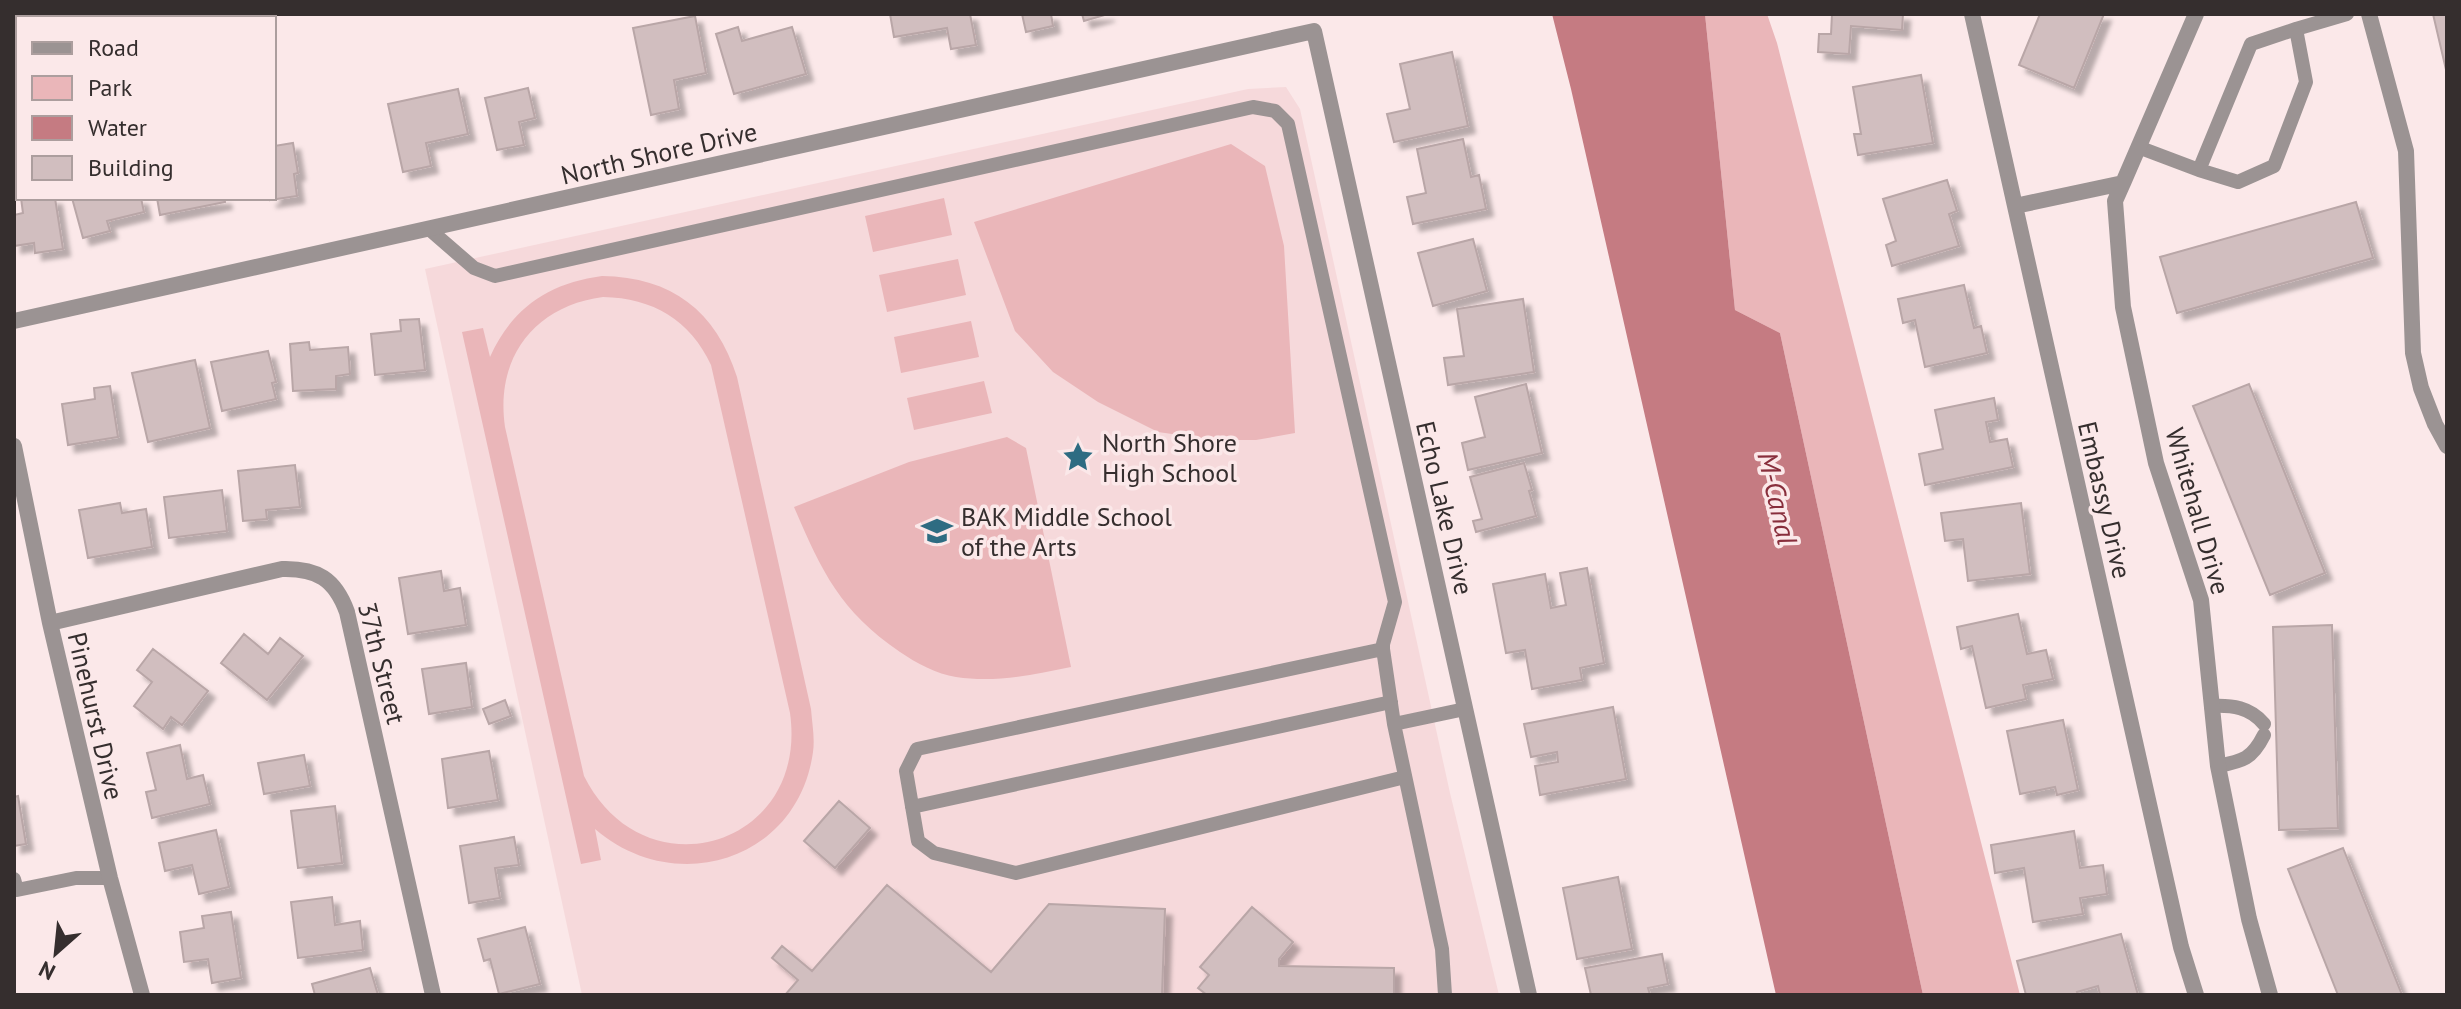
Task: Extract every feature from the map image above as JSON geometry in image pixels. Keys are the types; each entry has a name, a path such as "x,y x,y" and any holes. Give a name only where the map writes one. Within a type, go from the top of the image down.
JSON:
{"street":[{"name":"Embassy Drive","path":"1972,14 2181,947 2196,995"},
{"name":"Whitehall Drive","path":"2196,14 2115,201 2123,307 2156,463 2201,600 2218,766 2249,919 2270,995"},
{"path":"2369,14 2406,151 2413,353 2421,388 2447,446"},
{"name":"North Shore Drive","path":"14,321 1314,31"},
{"name":"Echo Lake Drive","path":"1314,31 1529,995"},
{"path":"2015,206 2123,183"},
{"name":"Pinehurst Drive","path":"14,446 21,510 110,878 142,995"},
{"name":"37th Street","path":"50,623 282,569 299,568 316,573 330,583 341,596 347,612 433,995"}],"lane":[{"path":"2199,170 2251,44 2347,14"},
{"path":"2138,147 2238,182 2274,166 2306,82 2296,29"},
{"path":"429,229 474,268 495,276 1253,107 1275,111 1288,124 1395,602 1383,649 1394,724 1442,949 1445,995"},
{"path":"1383,649 917,749 906,771 912,807 918,841 934,853 1016,873 1405,777"},
{"path":"912,807 1391,702"},
{"path":"2211,706 2226,705 2256,714 2264,730 2249,757 2218,766"},
{"path":"1394,724 1465,709"},
{"path":"14,879 17,890 76,878 110,878"}],"shaded area":[{"name":"BAK Middle School of the Arts","path":"1286,87 1300,109 1450,793 1499,995 582,995 425,269 1248,89"}],"green space":[{"path":"1705,14 1767,14 1777,43 2020,995 1923,995 1780,333 1735,310"},
{"path":"1231,144 1265,166 1284,246 1295,433 1256,440 1214,440 1158,432 1098,402 1053,372 1015,331 974,222"},
{"path":"944,198 952,235 873,252 865,216"},
{"path":"958,259 966,295 887,312 879,275"},
{"path":"602,276 650,283 688,302 704,316 717,334 737,377 811,709 814,741 803,789 784,820 759,842 728,857 695,864 661,861 627,850 595,829 601,860 581,864 462,332 483,328 490,357 509,325 534,301 583,279","holes":["603,297 621,298 668,314 692,336 711,365 790,713 789,759 774,796 749,823 717,840 681,844 644,836 611,813 584,776 505,427 506,379 513,358 524,340 557,311"]},
{"path":"971,321 979,357 901,373 894,337"},
{"path":"984,381 992,413 914,430 907,398"},
{"path":"1007,437 1026,448 1071,667 1000,679 949,676 906,656 879,637 847,605 824,571 794,507 909,462"}],"water":[{"path":"14,14 242,14 16,16 14,58"},
{"name":"M-Canal","path":"1552,14 1705,14 1735,310 1780,333 1923,995 1776,995"}],"building":[{"path":"890,14 970,14 976,45 951,49 947,28 894,37"},
{"path":"1022,14 1051,14 1053,26 1026,32"},
{"path":"1082,14 1108,14 1084,21"},
{"path":"1832,14 1903,14 1902,30 1851,26 1849,54 1818,52 1819,34 1831,34"},
{"path":"2040,14 2104,14 2074,88 2019,65"},
{"path":"2433,14 2447,14 2447,74"},
{"path":"695,16 706,73 674,80 679,109 651,115 633,28"},
{"path":"738,27 742,41 792,27 806,74 734,94 716,34"},
{"path":"1452,52 1468,126 1394,142 1387,114 1410,109 1400,64"},
{"path":"1921,75 1933,143 1858,155 1854,134 1861,134 1853,87"},
{"path":"528,88 535,118 519,122 524,145 497,150 485,98"},
{"path":"458,89 468,134 426,143 431,166 403,172 388,104"},
{"path":"1463,139 1471,177 1479,175 1486,209 1413,224 1407,197 1426,193 1417,149"},
{"path":"293,143 298,173 294,174 297,196 276,199 276,146"},
{"path":"1947,180 1957,211 1949,214 1959,246 1892,266 1886,245 1896,241 1883,199"},
{"path":"21,200 55,200 63,249 35,253 34,243 14,246 14,215 23,213"},
{"path":"73,200 141,200 144,212 107,221 110,231 83,238"},
{"path":"157,200 225,202 160,215"},
{"path":"2356,202 2373,258 2177,313 2160,257"},
{"path":"1473,239 1487,291 1433,306 1418,253"},
{"path":"1964,285 1974,328 1981,326 1987,353 1925,367 1915,320 1903,323 1898,299"},
{"path":"1523,299 1534,372 1448,385 1444,358 1464,356 1457,309"},
{"path":"419,319 425,370 375,375 371,334 401,331 400,320"},
{"path":"309,342 310,350 348,347 350,374 336,376 336,389 293,391 290,344"},
{"path":"268,351 276,382 272,383 276,399 222,411 211,362"},
{"path":"195,360 210,428 148,442 132,373"},
{"path":"1526,384 1542,453 1468,470 1462,443 1485,437 1475,397"},
{"path":"2249,384 2325,573 2270,595 2193,406"},
{"path":"110,386 118,437 68,445 62,404 95,399 94,388"},
{"path":"1994,398 1998,420 1986,422 1990,442 2007,439 2013,467 1925,485 1919,454 1943,449 1935,410"},
{"path":"1524,463 1536,516 1476,532 1473,521 1482,519 1470,477"},
{"path":"295,465 300,507 266,510 267,519 243,521 238,471"},
{"path":"222,490 227,531 169,538 164,497"},
{"path":"120,503 122,513 146,509 152,547 88,558 79,510"},
{"path":"2021,503 2030,574 1968,581 1963,539 1945,541 1941,513"},
{"path":"1587,568 1604,663 1580,668 1582,680 1532,689 1525,650 1506,653 1493,584 1545,574 1551,608 1566,605 1560,573"},
{"path":"441,571 444,591 460,588 466,625 408,634 399,578"},
{"path":"2018,614 2027,654 2046,650 2053,679 2023,685 2026,699 1986,708 1972,646 1961,649 1957,627"},
{"path":"2332,625 2338,828 2279,830 2273,627"},
{"path":"244,634 268,654 280,638 303,656 267,700 221,663"},
{"path":"153,649 208,691 182,725 171,717 163,729 134,706 152,682 137,670"},
{"path":"466,663 472,707 429,714 422,669"},
{"path":"505,700 511,716 489,724 483,709"},
{"path":"1613,707 1626,779 1540,795 1535,766 1558,762 1557,752 1531,757 1524,724"},
{"path":"2063,720 2078,790 2057,795 2055,787 2020,794 2007,731"},
{"path":"180,745 187,779 203,775 210,804 152,818 146,792 156,790 147,753"},
{"path":"489,751 498,800 448,808 442,759"},
{"path":"304,755 310,786 264,794 258,763"},
{"path":"18,796 26,844 14,846 14,797"},
{"path":"839,801 870,828 835,868 804,841"},
{"path":"335,806 342,863 298,868 291,811"},
{"path":"216,830 229,887 199,894 192,865 165,871 159,843"},
{"path":"2074,831 2080,868 2103,865 2107,894 2080,898 2083,914 2033,922 2024,868 1995,873 1991,845"},
{"path":"514,837 519,865 495,868 500,898 469,903 460,846"},
{"path":"2343,848 2402,995 2338,995 2288,869"},
{"path":"1618,877 1632,949 1577,959 1563,888"},
{"path":"887,885 991,972 1049,904 1165,909 1162,995 785,995 798,980 772,958 782,946 812,971"},
{"path":"332,897 335,925 360,921 363,950 298,958 291,902"},
{"path":"1252,907 1293,942 1279,959 1279,966 1394,968 1394,995 1207,995 1198,988 1209,975 1200,967"},
{"path":"231,912 241,978 212,983 208,959 184,962 180,932 204,928 202,916"},
{"path":"525,927 540,984 499,994 490,959 484,961 478,939"},
{"path":"2121,934 2138,995 2100,995 2098,986 2077,992 2078,995 2026,995 2017,961"},
{"path":"1662,954 1668,984 1648,988 1650,995 1591,995 1585,968"},
{"path":"370,968 378,995 315,995 312,984"}],"place":[{"name":"North Shore High School","path":"1078,457"},
{"name":"BAK Middle School of the Arts","path":"937,531"}]}
